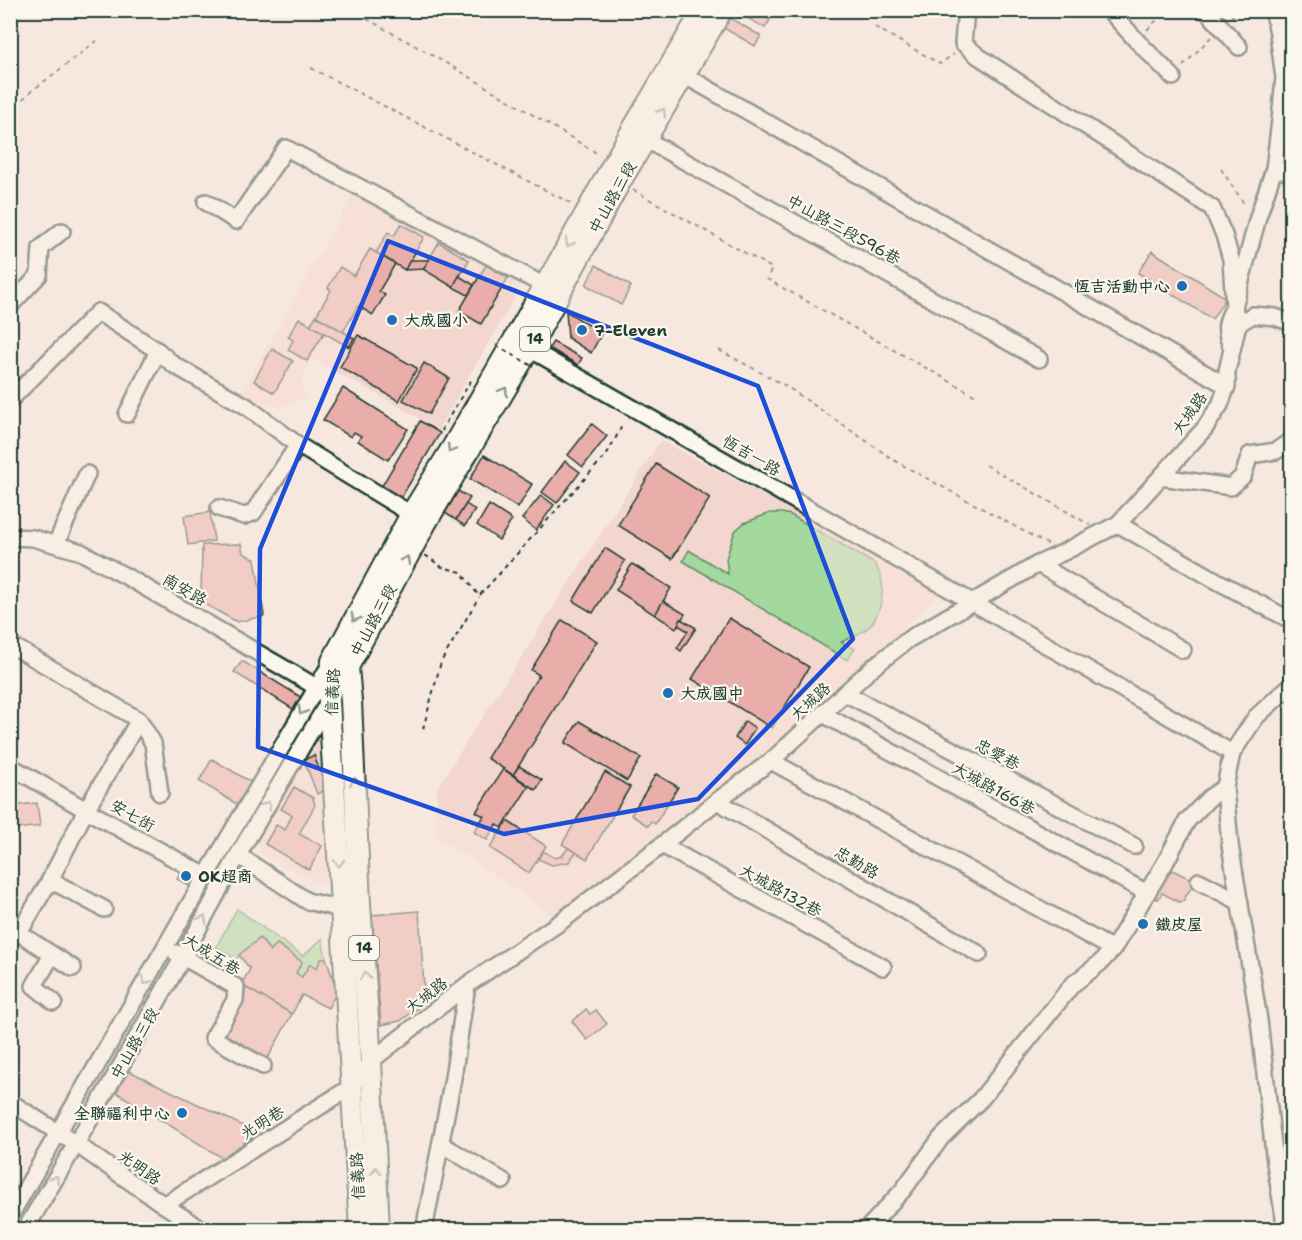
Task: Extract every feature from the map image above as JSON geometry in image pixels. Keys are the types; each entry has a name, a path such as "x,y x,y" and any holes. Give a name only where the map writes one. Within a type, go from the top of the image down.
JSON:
{"main road":[{"name":"中山路三段","path":"518,350 545,286 614,163 684,75 722,10"},
{"name":"中山路三段","path":"340,664 418,518 453,446 518,350 620,182 639,134 696,13"},
{"name":"中山路三段","path":"340,664 414,546 418,518"},
{"name":"信義路","path":"340,664 323,693 371,1061 379,1230"},
{"name":"信義路","path":"340,664 351,701 351,1087 360,1230"}],"street":[{"path":"963,43 966,10"},
{"path":"1109,10 1173,77"},
{"path":"1206,10 1239,47"},
{"path":"1234,307 1258,217 1274,169 1284,78 1273,10"},
{"name":"大城路","path":"371,1061 467,986 559,923 771,761 872,668 909,639 1038,564 1118,524 1205,428 1220,405 1227,387 1227,371 1238,324 1234,307 1231,259 1224,235 1212,208 978,56 963,43"},
{"path":"684,75 1227,387"},
{"name":"中山路三段596巷","path":"639,134 1039,359"},
{"path":"206,202 236,221 286,148 545,286"},
{"path":"1274,169 1292,173"},
{"path":"10,306 39,275 42,248 62,231"},
{"name":"大城路","path":"1232,348 1226,335 1227,318 1234,307"},
{"path":"10,400 98,312 158,351 174,366 246,406 298,445 418,518"},
{"path":"1238,324 1253,315 1275,317 1292,323"},
{"name":"恆吉一路","path":"518,350 972,602 1232,753"},
{"path":"127,414 158,351"},
{"path":"1161,477 1231,487 1243,476 1250,455 1276,451 1292,440"},
{"path":"219,508 244,516 253,513 298,445"},
{"path":"56,544 87,474"},
{"path":"1118,524 1292,621"},
{"name":"南安路","path":"10,537 33,538 81,552 323,693"},
{"path":"1038,564 1183,650"},
{"path":"18,649 139,720 153,743 160,793"},
{"path":"1286,1230 1275,1163 1259,1020 1230,845 1225,787 1232,753 1256,717 1292,684"},
{"name":"中山路三段","path":"25,1230 183,957 323,693"},
{"name":"中山路三段","path":"10,1216 206,876 323,693"},
{"name":"忠愛巷","path":"845,693 1134,846"},
{"name":"大城路166巷","path":"823,714 1147,893"},
{"path":"73,968 19,933 50,880 86,810 139,720"},
{"path":"771,761 1113,949"},
{"name":"安七街","path":"10,766 206,876"},
{"path":"866,1230 903,1190 941,1138 981,1099 1072,985 1100,963 1113,949 1165,863 1186,821 1209,798 1225,787"},
{"name":"忠勤路","path":"717,801 979,954"},
{"name":"大城路132巷","path":"662,845 883,967"},
{"path":"206,876 238,855 307,901 351,907"},
{"path":"50,880 104,909"},
{"path":"1199,881 1240,902"},
{"name":"大成五巷","path":"166,947 236,987 235,1000 213,1038 263,1066"},
{"path":"52,955 34,986 54,1002"},
{"path":"424,1230 453,1078 467,986"},
{"name":"光明巷","path":"164,1205 351,1087 371,1061"},
{"name":"光明路","path":"10,1102 203,1230"},
{"path":"441,1144 503,1181"}],"path":[{"path":"351,10 453,67 614,163"},
{"path":"1137,41 1167,10"},
{"path":"875,27 940,64 954,55 963,43"},
{"path":"1173,77 1220,27"},
{"path":"10,112 29,93 99,40"},
{"path":"311,68 587,211"},
{"path":"1221,168 1242,202 1258,217"},
{"path":"620,182 772,268 767,279 976,396"},
{"path":"719,350 786,386 897,462 1064,552"},
{"path":"423,729 441,662 479,596 607,454 622,426"},
{"path":"986,465 1103,532"},
{"path":"414,546 442,567 461,572 479,596"}],"highlighted area":[{"path":"388,241 758,386 853,639 698,799 504,834 258,747 260,549"}],"shaded area":[{"name":"大成國小","path":"357,188 524,282 438,430 311,359 302,379 305,398 279,408 240,394"},
{"name":"大成國中","path":"661,440 942,591 813,719 555,916 436,836 437,788"},
{"path":"322,725 329,879 317,883 263,855 256,840"}],"green space":[{"path":"770,513 791,515 875,564 882,582 880,606 876,617 867,629 841,642 855,649 847,660 683,561 689,550 728,574 726,559 735,531 744,523"},
{"path":"237,909 303,956 322,939 326,958 321,960 317,968 302,977 296,973 302,962 278,944 270,951 260,938 236,959 216,947"}],"building":[{"path":"739,10 752,10 770,20 765,28 738,13"},
{"path":"728,17 761,36 755,46 722,27"},
{"path":"401,224 424,237 405,270 376,253 388,232 394,236"},
{"path":"439,242 469,260 453,287 423,269"},
{"path":"370,249 395,264 379,291 385,295 373,315 358,306 343,332 316,316 331,290 328,288 340,267 354,276"},
{"name":"恆吉活動中心","path":"1152,251 1226,298 1212,319 1138,273"},
{"path":"410,260 429,260 423,269 405,270"},
{"path":"486,265 508,278 481,324 459,311"},
{"path":"596,265 631,286 621,305 586,285"},
{"path":"459,276 474,285 468,295 453,287"},
{"name":"7-Eleven","path":"566,311 602,333 591,353 568,338"},
{"path":"316,316 354,338 349,347 310,325"},
{"path":"299,318 324,333 307,361 288,350 293,340 288,337"},
{"path":"358,335 417,368 399,401 340,367"},
{"path":"553,342 582,358 578,365 549,348"},
{"path":"272,349 293,361 274,393 254,381"},
{"path":"424,363 449,378 429,414 403,400"},
{"path":"343,388 408,429 388,460 358,441 361,436 354,432 351,437 323,420"},
{"path":"420,421 440,433 399,501 380,489"},
{"path":"592,424 607,436 583,467 568,455"},
{"path":"484,455 532,484 518,508 470,479"},
{"path":"565,461 580,472 557,503 542,492"},
{"path":"656,464 710,498 672,559 618,525"},
{"path":"458,491 470,498 456,520 445,513"},
{"path":"541,495 554,505 536,530 522,519"},
{"path":"466,504 475,510 465,526 456,520"},
{"path":"489,505 512,520 499,540 477,525"},
{"path":"210,512 214,541 188,545 184,516"},
{"path":"241,544 243,553 255,559 264,616 237,622 201,602 202,545"},
{"path":"605,548 625,561 593,613 573,601"},
{"path":"632,564 671,588 655,615 616,590"},
{"path":"663,601 685,614 676,628 655,615"},
{"path":"729,618 809,667 772,728 692,679"},
{"path":"681,619 696,628 681,651 677,648 688,631 678,625"},
{"path":"562,620 597,641 513,775 487,758 539,675 531,670"},
{"path":"242,661 304,699 296,711 234,672"},
{"path":"579,721 641,758 627,781 565,743"},
{"path":"745,721 755,728 745,745 735,738"},
{"path":"314,755 326,789 317,794 304,760"},
{"path":"212,759 251,782 238,805 199,781"},
{"path":"519,766 542,780 536,790 513,775"},
{"path":"503,769 529,786 502,828 496,824 487,840 474,832 484,816 476,812"},
{"path":"605,772 630,787 587,859 562,844"},
{"path":"656,774 678,787 655,824 651,821 648,826 631,815"},
{"path":"294,787 313,798 315,805 299,834 322,846 309,870 265,844 276,825 285,830 292,815 281,809"},
{"path":"37,803 40,826 10,830 10,806"},
{"path":"507,821 546,846 529,873 490,848"},
{"path":"568,848 576,852 569,862 552,865 538,859 543,851 555,858 562,856"},
{"name":"OK超商","path":"183,865 195,878 193,888 177,879"},
{"path":"1168,868 1193,880 1194,883 1183,901 1179,902 1162,893 1158,899 1150,896"},
{"path":"419,911 425,1003 400,1021 381,1025 372,915"},
{"path":"260,938 270,951 277,944 302,962 296,973 302,977 310,964 317,968 321,959 326,958 337,991 328,1008 302,995 292,1014 241,985 250,969 239,955"},
{"path":"243,986 292,1014 264,1065 214,1039"},
{"path":"586,1009 590,1014 596,1010 607,1024 587,1040 572,1021"},
{"name":"全聯福利中心","path":"129,1071 258,1133 222,1158 116,1092"}],"place":[{"name":"恆吉活動中心","path":"1182,286"},
{"name":"大成國小","path":"392,320"},
{"name":"7-Eleven","path":"582,330"},
{"name":"大成國中","path":"668,693"},
{"name":"OK超商","path":"186,876"},
{"name":"鐵皮屋","path":"1143,924"},
{"name":"全聯福利中心","path":"182,1113"}]}
